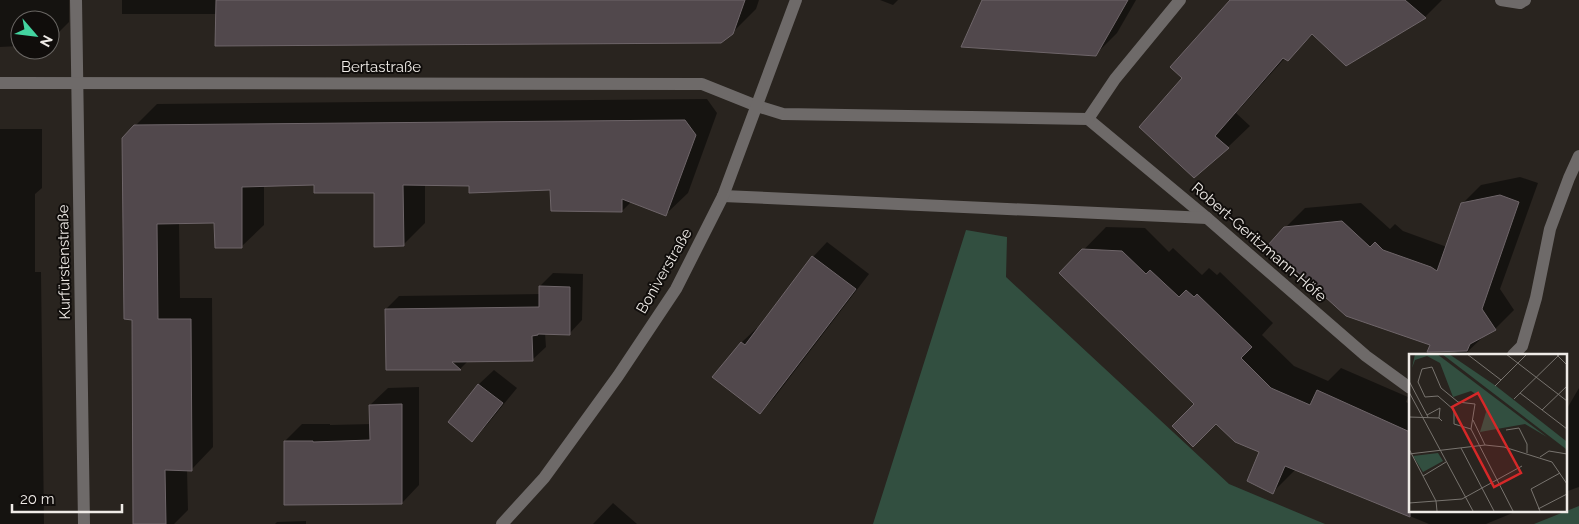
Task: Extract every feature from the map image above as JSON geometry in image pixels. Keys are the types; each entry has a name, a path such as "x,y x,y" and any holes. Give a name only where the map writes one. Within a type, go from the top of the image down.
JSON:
{"street":[{"name":"Kurfürstenstraße","path":"76,0 84,524"},
{"name":"Boniverstraße","path":"502,524 544,478 618,376 676,289 724,196 796,0"},
{"path":"757,106 783,114 1088,119 1115,79 1180,0"},
{"path":"1501,0 1520,3 1525,0"},
{"name":"Bertastraße","path":"0,83 702,84 757,106"},
{"name":"Robert-Geritzmann-Höfe","path":"1088,119 1207,218 1366,356 1409,387"},
{"path":"1514,354 1522,346 1536,298 1550,229 1579,156"},
{"path":"724,196 1207,218"}],"green space":[{"path":"966,230 1007,237 1006,277 1229,484 1325,524 873,524"},
{"path":"1579,506 1579,524 1534,524 1566,512"}],"building":[{"path":"216,0 745,0 733,34 721,43 215,46"},
{"path":"982,0 1128,0 1096,56 961,47"},
{"path":"1230,0 1405,0 1426,18 1346,66 1312,34 1288,61 1283,58 1215,136 1229,148 1194,178 1139,127 1182,78 1170,67"},
{"path":"685,120 696,135 666,216 622,199 622,212 551,211 550,190 469,193 469,186 403,185 404,246 374,247 374,193 314,193 314,185 242,187 242,248 215,248 214,223 157,224 158,319 191,319 192,471 165,470 166,524 133,524 132,320 124,319 122,138 134,125"},
{"path":"1500,195 1519,202 1482,309 1496,330 1470,344 1467,351 1427,352 1430,345 1346,316 1268,245 1284,227 1342,221 1370,247 1375,242 1383,250 1431,267 1437,271 1461,203"},
{"path":"1082,249 1122,251 1146,274 1150,270 1179,297 1186,290 1194,297 1197,294 1252,347 1241,358 1271,388 1310,405 1317,390 1409,432 1410,517 1285,466 1273,494 1247,481 1259,452 1235,442 1216,424 1193,447 1172,426 1194,404 1059,273"},
{"path":"812,256 856,289 760,414 712,377 741,342 745,345"},
{"path":"539,286 570,287 570,335 538,334 532,336 533,361 452,362 461,370 386,370 385,309 539,307"},
{"path":"478,384 503,403 472,442 448,422"},
{"path":"402,404 402,504 284,505 284,441 370,440 369,405"}]}
